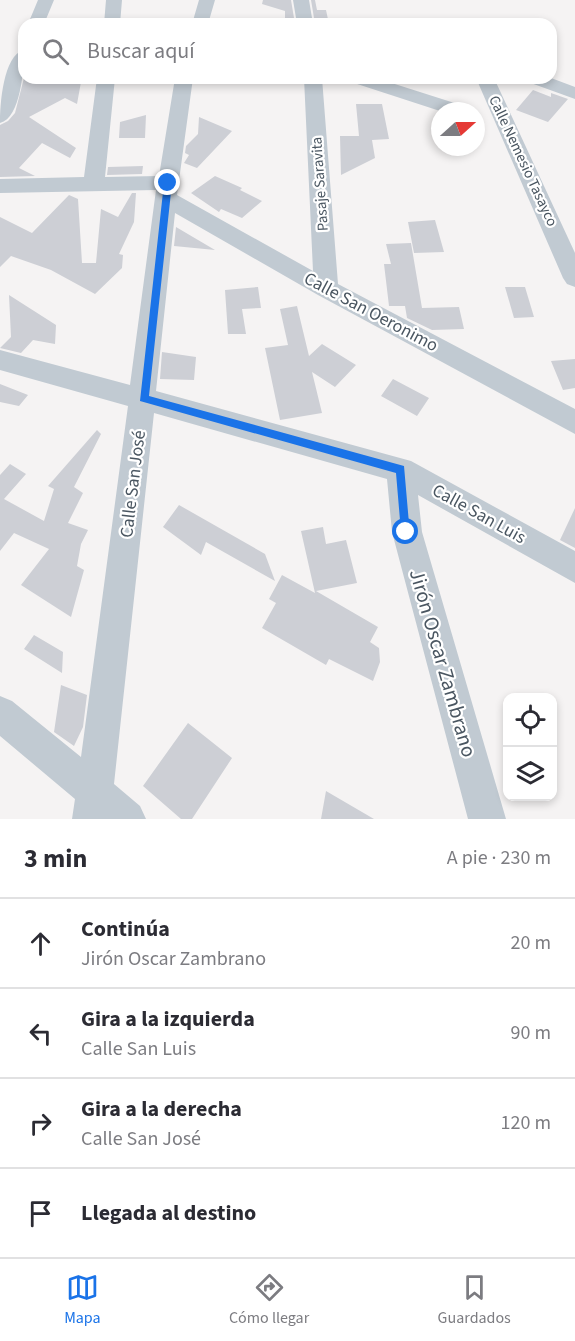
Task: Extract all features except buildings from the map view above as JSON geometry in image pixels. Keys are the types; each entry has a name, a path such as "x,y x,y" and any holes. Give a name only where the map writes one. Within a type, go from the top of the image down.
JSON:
{"street":[{"path":"38,18 46,0"},
{"path":"112,18 114,0"},
{"path":"202,18 207,0"},
{"path":"301,0 304,18"},
{"path":"0,117 18,70"},
{"path":"94,184 105,84"},
{"name":"Calle San José","path":"93,805 183,84"},
{"name":"Pasaje Saravita","path":"313,84 327,289"},
{"path":"376,84 432,102"},
{"name":"Calle Nemesio Tasayco","path":"488,84 575,278"},
{"path":"550,84 575,93"},
{"path":"487,120 508,127"},
{"path":"0,186 94,184 168,191"},
{"name":"Calle San Oeronimo","path":"168,191 327,289 575,422"},
{"name":"Calle San Luis","path":"0,360 401,470 575,568"},
{"name":"Jirón Oscar Zambrano","path":"401,470 406,532 487,819"},
{"path":"0,713 93,805 127,819"}],"route":[{"path":"168,183 144,399 401,470 406,532"}]}
